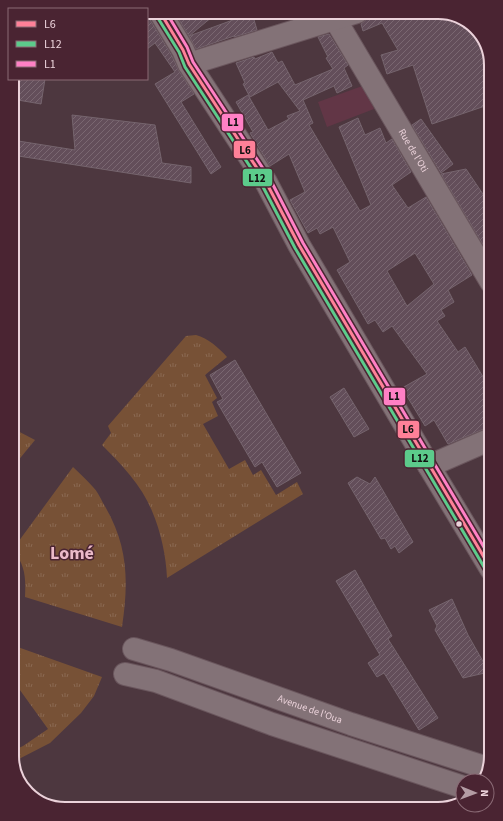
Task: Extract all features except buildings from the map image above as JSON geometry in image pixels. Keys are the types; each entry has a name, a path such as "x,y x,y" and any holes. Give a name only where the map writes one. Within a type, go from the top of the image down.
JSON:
{"street":[{"path":"164,19 183,50 189,64 266,182 299,245 484,557"},
{"path":"189,64 335,19"},
{"name":"Rue de l'Oti","path":"335,19 484,270"},
{"path":"429,466 484,442"},
{"name":"Avenue de l'Oua","path":"134,649 171,660 351,724 483,767"},
{"path":"125,674 156,681 272,724 455,784"}],"shaded area":[{"path":"365,85 374,109 327,127 318,102"}],"green space":[{"path":"196,335 205,338 227,357 205,375 217,398 212,402 218,416 203,424 229,469 245,460 253,475 261,470 276,495 297,482 303,494 167,578 166,561 160,536 148,502 137,484 102,445 111,433 108,426 186,336"},
{"path":"19,432 35,440 19,459"},
{"path":"73,467 97,492 118,533 122,548 126,578 126,594 122,627 25,597 24,572 19,559 19,541"},
{"path":"19,647 102,677 94,696 81,713 50,743 19,759 19,748 48,729 19,689"}],"transit line":[{"name":"L12","path":"158,19 179,52 185,67 262,185 295,248 484,567"},
{"name":"L6","path":"164,19 183,50 189,64 266,182 299,245 484,557"},
{"name":"L1","path":"170,19 187,47 193,62 270,179 303,243 484,547"}],"district":[{"name":"Lomé","path":"72,553"}]}
